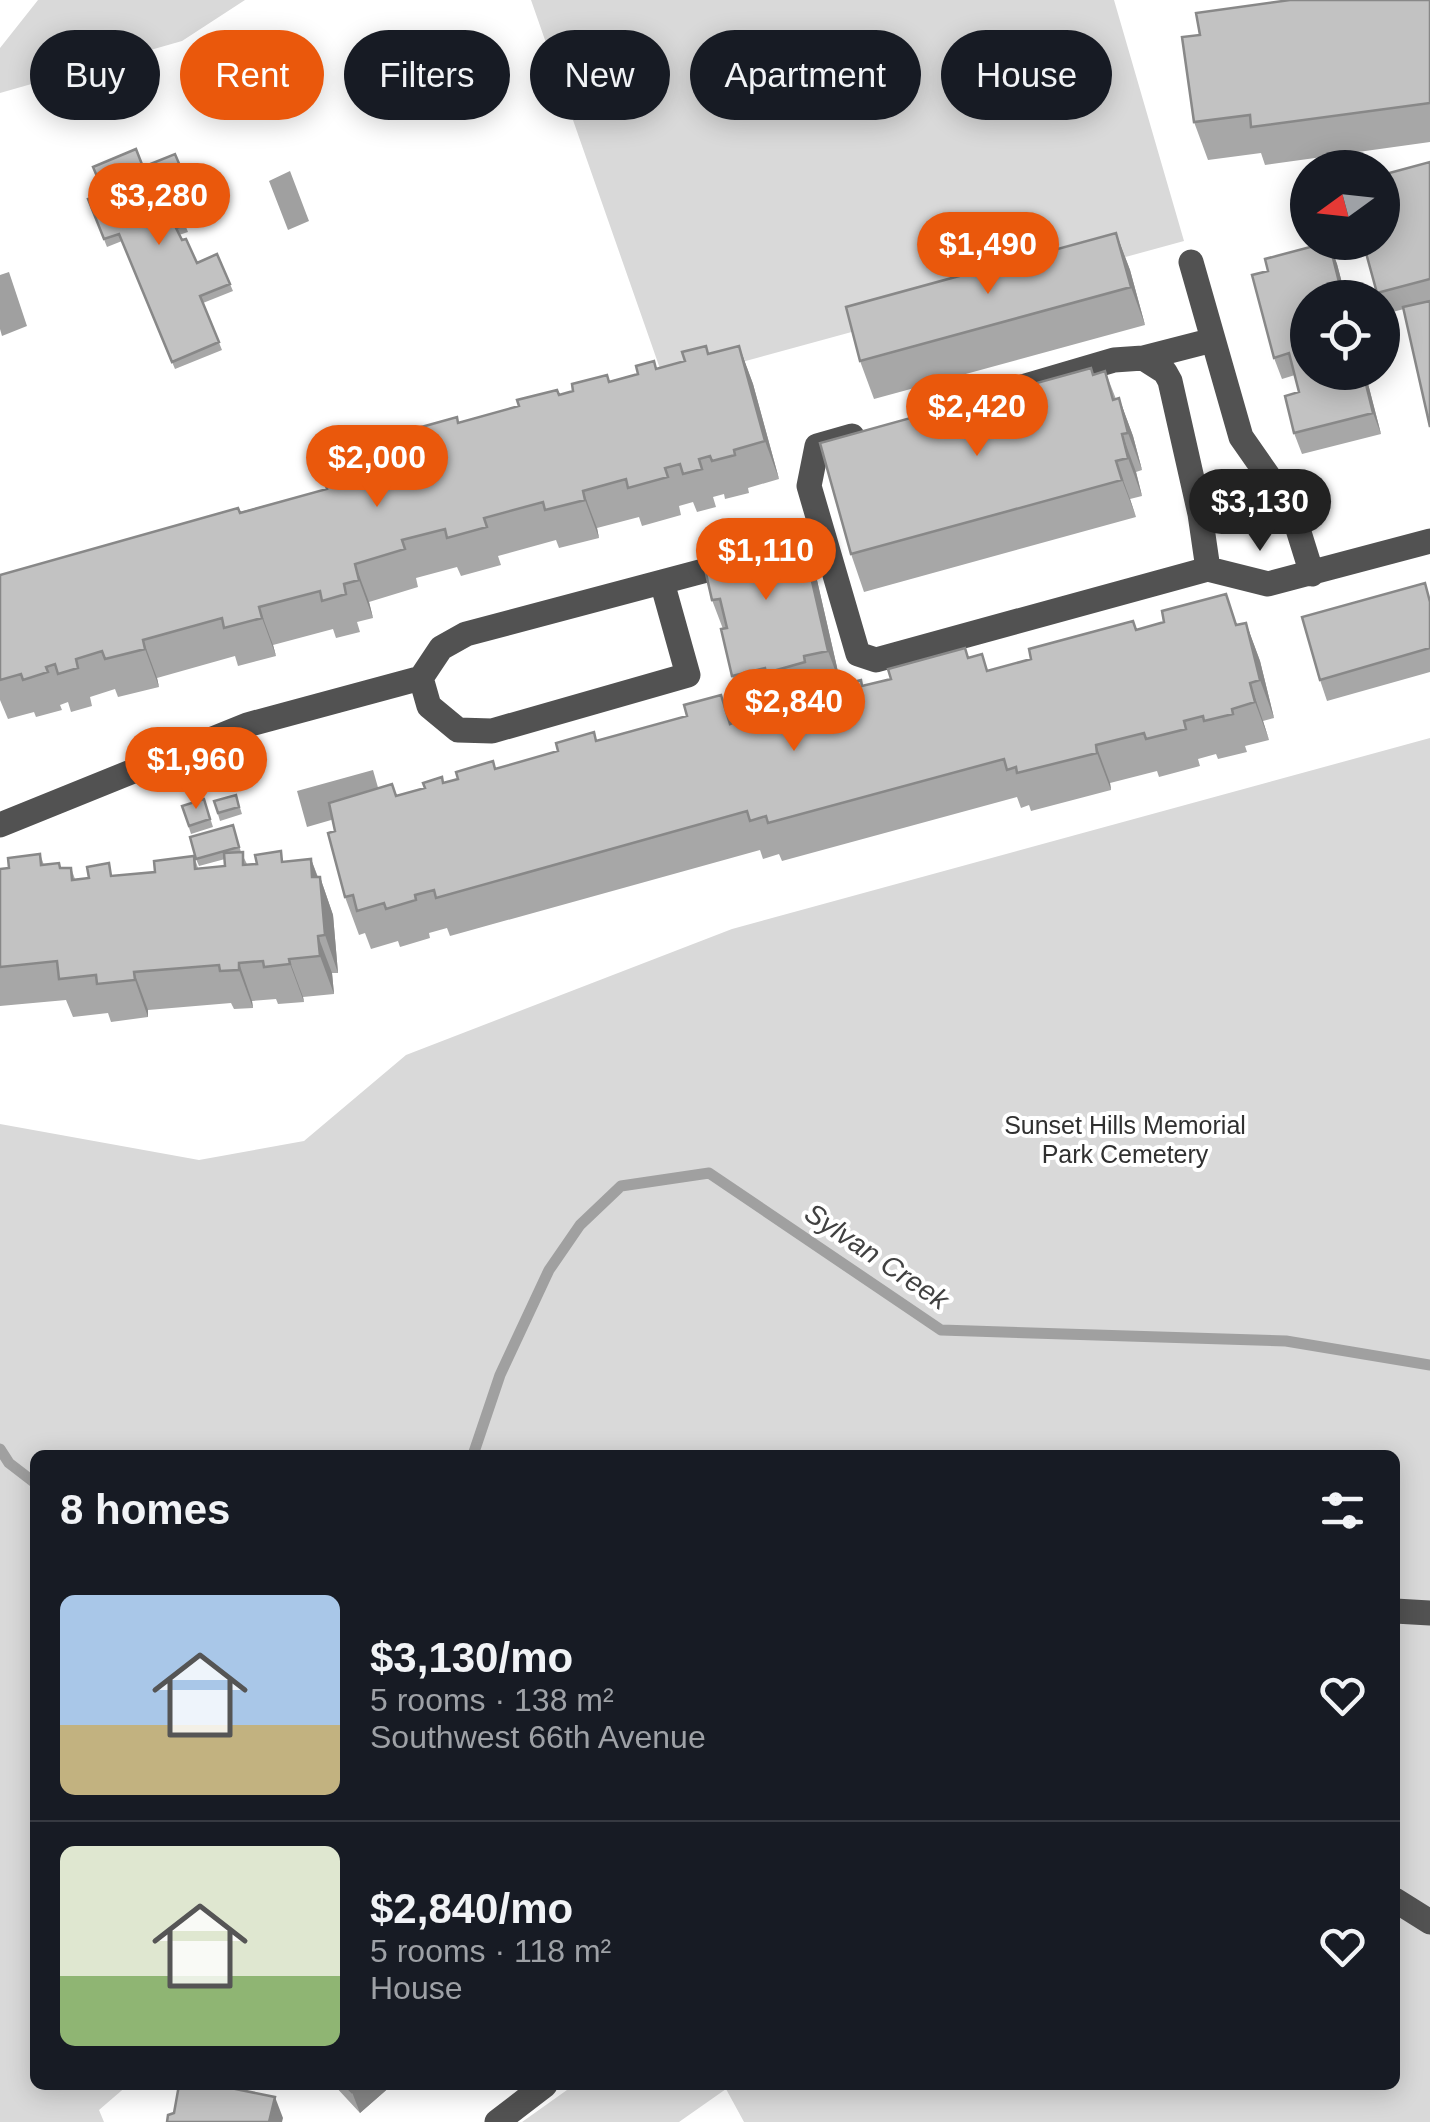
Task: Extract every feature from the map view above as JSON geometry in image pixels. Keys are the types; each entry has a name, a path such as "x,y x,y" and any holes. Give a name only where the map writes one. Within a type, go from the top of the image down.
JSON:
{"street":[{"path":"1191,262 1241,438 1292,510 1312,574"},
{"path":"928,414 1114,360 1143,358 1214,340"},
{"path":"1143,358 1165,372 1170,382 1200,514 1208,569"},
{"path":"873,430 817,446 808,486 815,541 858,654 876,660 1208,569 1268,584 1430,541"},
{"path":"1,823 247,724 421,678 440,648 466,634 752,558"},
{"path":"421,678 429,706 458,730 492,731 688,675 662,582"},
{"path":"1400,1611 1430,1613"},
{"path":"1400,1903 1430,1922"},
{"path":"497,2122 539,2090"}],"green space":[{"path":"38,0 245,0 199,30 180,30 180,42 160,47 160,30 30,30 30,84 0,93 0,48"},
{"path":"531,0 1114,0 1184,241 665,383 573,120 670,120 670,30 541,30"},
{"name":"Sunset Hills Memorial Park Cemetery","path":"1430,738 1430,2122 744,2122 727,2090 1400,2090 1400,1450 30,1450 30,2090 122,2090 99,2110 104,2122 0,2122 0,1124 199,1160 304,1141 406,1055 732,929"},
{"path":"567,2090 725,2090 679,2122 522,2122"}],"shaded area":[{"path":"290,171 309,221 288,230 269,181"},
{"path":"9,272 27,326 2,336 0,275"},
{"path":"373,770 383,805 307,827 297,791"}],"building":[{"path":"1290,0 1430,0 1430,103 1251,127 1250,115 1194,122 1182,37 1200,35 1196,13"},
{"path":"136,149 143,167 175,154 186,180 170,186 185,225 176,228 197,263 217,254 230,284 200,296 219,342 172,362 119,234 104,239 88,199 104,193 93,167"},
{"path":"1430,162 1430,279 1400,287 1400,280 1373,280 1368,260 1400,260 1400,170"},
{"path":"1116,233 1131,287 860,361 846,307"},
{"path":"1290,252 1290,260 1334,260 1338,280 1290,280 1290,357 1289,353 1274,358 1252,275 1268,271 1265,259"},
{"path":"1430,301 1430,427 1403,307"},
{"path":"706,346 708,354 739,346 765,441 734,450 735,455 712,461 710,456 699,459 702,469 683,474 680,464 665,468 668,477 628,488 626,479 583,491 585,500 545,510 543,502 484,518 487,527 447,538 445,529 402,540 405,549 355,564 359,580 344,584 346,594 322,601 320,591 259,607 262,618 224,628 222,618 143,640 145,649 105,659 102,651 76,659 78,668 58,674 55,664 46,667 48,672 23,680 21,674 0,680 0,575 238,508 240,513 327,489 319,462 419,433 418,428 457,417 458,423 519,406 517,400 557,390 559,395 573,391 572,384 607,375 609,382 638,374 636,366 654,361 656,369 685,361 682,352"},
{"path":"1091,368 1093,375 1105,371 1113,400 1119,398 1128,433 1122,434 1128,458 1116,461 1122,480 851,554 820,443"},
{"path":"1367,390 1373,413 1294,433 1285,396"},
{"path":"800,529 828,651 804,656 805,662 766,673 765,668 732,676 721,629 727,628 720,599 712,600 702,556"},
{"path":"1425,583 1430,602 1430,648 1320,680 1302,617"},
{"path":"1226,594 1236,625 1246,623 1260,680 1250,683 1255,702 1232,709 1233,714 1184,721 1186,729 1146,739 1144,733 1096,745 1097,753 1017,773 1016,767 1007,770 1004,759 768,823 766,816 750,821 747,811 436,898 434,890 415,895 416,900 386,909 384,903 357,911 353,895 345,897 328,833 335,831 329,803 392,784 396,796 425,788 423,783 442,777 443,783 458,779 456,772 493,761 495,769 558,751 556,743 594,732 596,741 687,716 684,705 721,695 730,724 743,719 741,709 861,680 862,686 891,679 888,669 965,648 968,658 982,654 987,671 1031,659 1029,649 1133,621 1136,630 1164,622 1162,611"},
{"path":"236,795 239,807 218,813 214,801"},
{"path":"204,799 210,819 189,826 182,806"},
{"path":"233,825 239,847 196,859 190,837"},
{"path":"281,851 282,862 311,859 312,877 320,877 325,935 318,936 320,956 289,959 290,964 264,967 263,961 239,963 239,970 220,971 219,965 134,972 135,980 97,984 96,975 59,979 57,961 0,967 0,869 9,868 8,858 40,854 41,865 59,863 60,868 71,868 72,880 89,878 87,867 109,863 111,876 155,872 154,861 194,856 195,869 225,866 224,853 243,852 243,865 257,864 255,855"},
{"path":"178,2090 241,2090 275,2097 269,2122 167,2122 168,2115 174,2113"}],"waterway":[{"name":"Sylvan Creek","path":"475,1450 500,1375 549,1270 580,1225 621,1186 709,1173 941,1330 1286,1341 1430,1365"},
{"name":"Sylvan Creek","path":"0,1449 9,1463 30,1479"}]}
